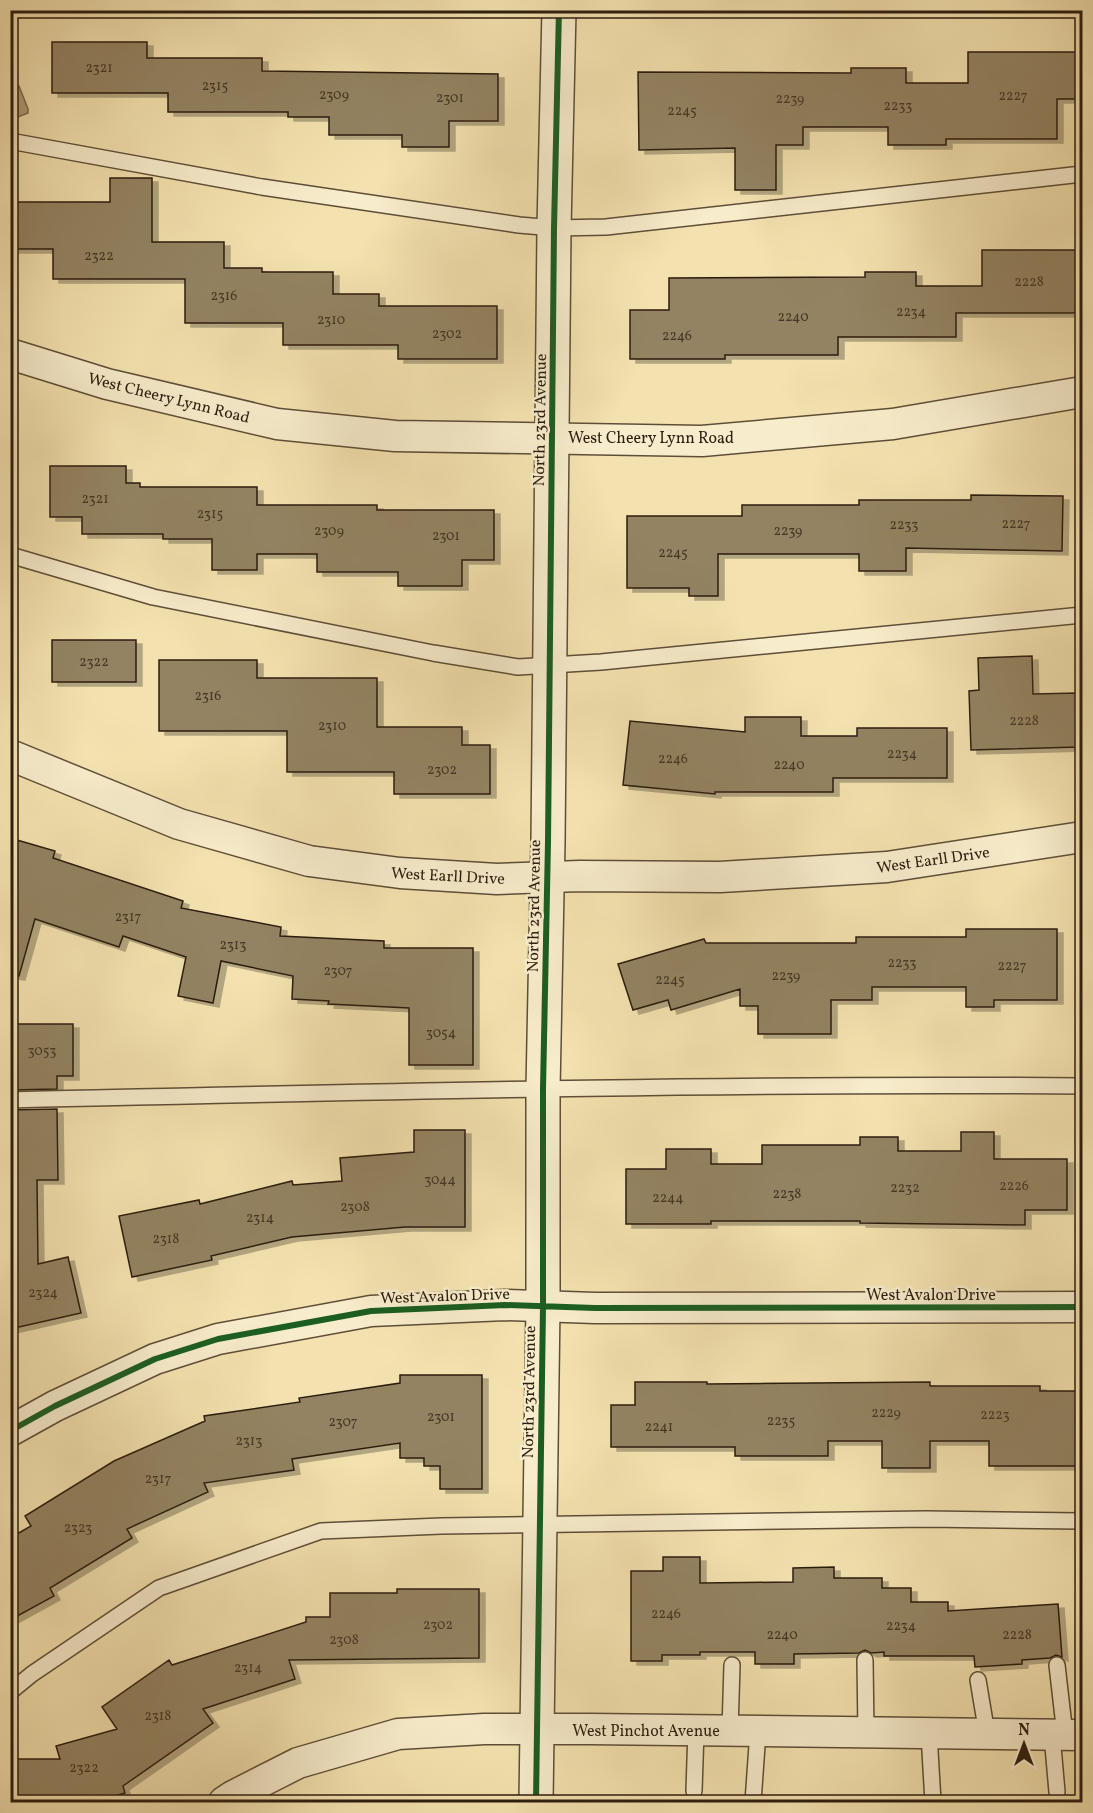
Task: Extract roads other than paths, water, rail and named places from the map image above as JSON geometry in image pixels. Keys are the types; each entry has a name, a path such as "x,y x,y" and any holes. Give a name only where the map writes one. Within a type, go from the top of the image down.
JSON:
{"street":[{"name":"North 23rd Avenue","path":"537,1803 543,1307 543,1089 559,10"},
{"name":"West Cheery Lynn Road","path":"10,354 107,384 277,423 396,436 702,441 893,423 1083,392"},
{"name":"West Earll Drive","path":"10,755 179,824 309,861 400,873 496,879 580,876 720,877 887,867 1083,837"},
{"name":"West Avalon Drive","path":"10,1431 55,1406 155,1359 218,1339 371,1311 505,1305 595,1308 1083,1307"},
{"name":"West Pinchot Avenue","path":"224,1803 233,1796 298,1763 398,1734 484,1728 1066,1735"}],"lane":[{"path":"10,141 262,188 554,228 606,227 1083,174"},
{"path":"10,555 153,597 221,612 518,667 602,662 1083,615"},
{"path":"10,1100 884,1084 1083,1086"},
{"path":"10,1692 32,1674 159,1588 321,1531 441,1526 926,1519 1083,1521"},
{"path":"865,1660 866,1732"},
{"path":"732,1665 744,1731 753,1803"},
{"path":"1058,1665 1066,1735 1058,1792"},
{"path":"978,1680 987,1734"},
{"path":"694,1791 696,1730"},
{"path":"929,1734 933,1802"}]}
